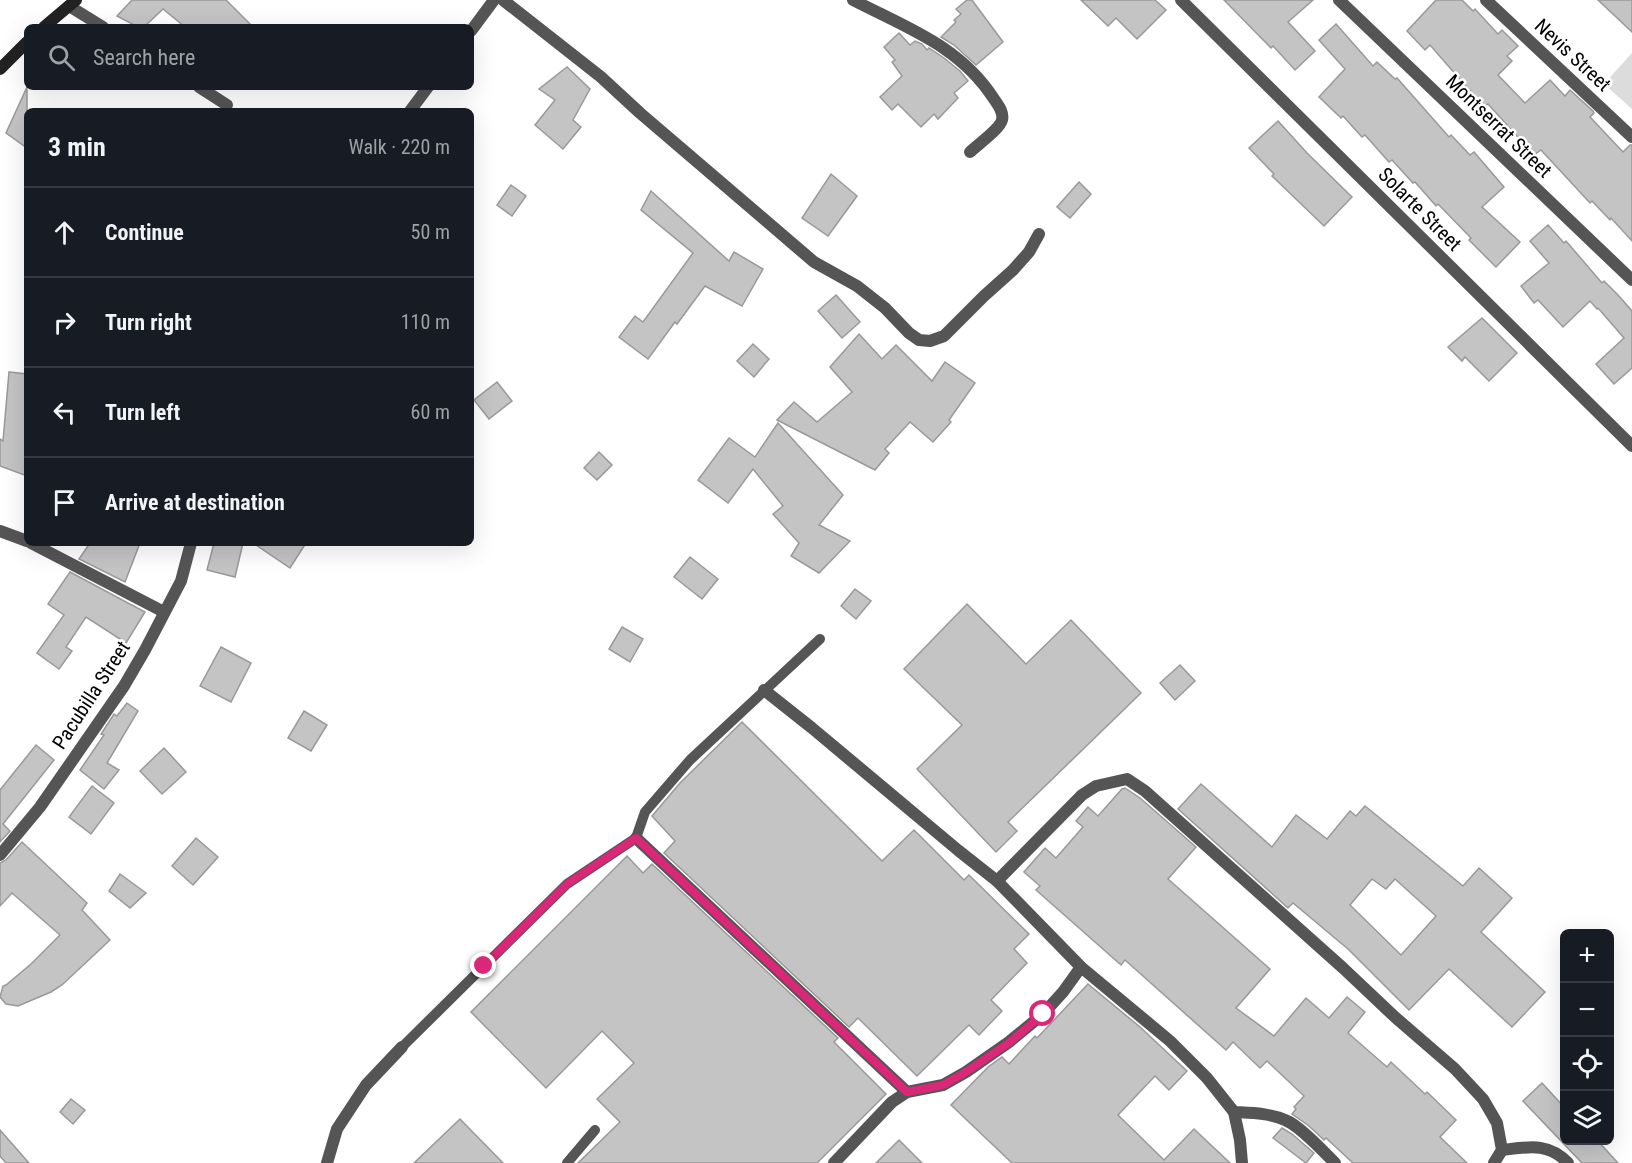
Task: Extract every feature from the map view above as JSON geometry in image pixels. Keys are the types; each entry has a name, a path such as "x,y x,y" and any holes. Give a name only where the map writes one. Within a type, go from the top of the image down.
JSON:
{"main road":[{"path":"48,24 73,3"},
{"path":"0,69 24,45"}],"street":[{"path":"474,27 494,0"},
{"path":"503,0 601,77 814,262 865,292 919,340 930,341 944,336 1013,270 1029,252 1039,234"},
{"path":"853,0 937,43 957,56 984,84 1002,111 1002,120 998,127 970,152"},
{"name":"Solarte Street","path":"1181,0 1632,446"},
{"name":"Montserrat Street","path":"1339,0 1632,280"},
{"name":"Nevis Street","path":"1486,0 1632,138"},
{"path":"73,3 98,24"},
{"path":"204,90 227,105"},
{"path":"412,108 426,90"},
{"path":"0,531 24,540"},
{"path":"37,546 164,612"},
{"name":"Pacubilla Street","path":"0,855 40,807 124,686 181,581 190,546"},
{"path":"764,690 997,881 1081,967 1170,1041 1207,1078 1234,1112 1242,1163"},
{"path":"997,881 1082,795 1096,786 1127,779 1145,791 1343,968 1455,1069 1484,1099 1497,1123 1502,1150 1494,1163"},
{"path":"636,838 907,1092"},
{"path":"834,1163 892,1102 907,1092 943,1085 1010,1042 1043,1014 1081,967"},
{"path":"327,1163 337,1129 366,1085 402,1047"},
{"path":"1234,1112 1264,1114 1287,1120 1335,1163"},
{"path":"1502,1150 1540,1146 1560,1155 1568,1163"}],"lane":[{"path":"402,1047 567,884 636,838 645,812 690,760 820,639"},
{"path":"567,1163 595,1130"}],"shaded area":[{"path":"1632,53 1632,109 1604,84"}],"building":[{"path":"132,0 226,0 250,24 181,24 163,9 147,24 132,24 117,16"},
{"path":"967,0 972,0 1003,42 976,65 954,45 941,37 961,14 956,9"},
{"path":"1081,0 1155,0 1166,10 1137,39 1116,18 1108,26"},
{"path":"1224,0 1313,0 1288,22 1315,51 1295,70"},
{"path":"1436,0 1462,0 1473,11 1475,9 1498,34 1502,30 1518,46 1507,56 1512,61 1498,75 1525,103 1550,80 1565,96 1570,90 1593,111 1590,117 1623,152 1632,145 1632,241 1611,218 1610,220 1592,201 1590,203 1541,150 1534,155 1488,104 1485,106 1464,84 1430,45 1425,50 1407,31"},
{"path":"1598,0 1632,0 1632,32"},
{"path":"1336,24 1373,66 1377,62 1395,79 1397,78 1449,137 1451,135 1470,155 1474,152 1504,187 1482,207 1520,242 1496,267 1438,204 1436,206 1392,160 1389,162 1365,135 1362,137 1343,116 1341,118 1319,97 1345,69 1319,40"},
{"path":"899,33 910,45 915,41 944,58 968,81 954,93 958,98 938,119 934,114 921,127 898,104 892,110 880,97 902,76 892,62 895,60 884,47"},
{"path":"567,67 590,89 573,120 581,127 563,149 535,125 555,100 539,89"},
{"path":"27,90 27,108 24,108 24,146 6,133"},
{"path":"1278,121 1352,197 1324,226 1272,176 1274,174 1249,148"},
{"path":"831,174 857,196 828,236 802,218"},
{"path":"1079,182 1091,194 1070,218 1057,207"},
{"path":"511,185 526,196 512,216 497,205"},
{"path":"651,191 729,261 734,252 763,269 742,306 705,286 648,359 619,337 635,316 643,322 693,253 641,210"},
{"path":"1548,225 1564,243 1566,241 1602,283 1604,281 1632,311 1632,368 1614,384 1596,364 1624,338 1598,308 1590,301 1563,327 1538,300 1534,303 1521,286 1549,263 1530,241"},
{"path":"836,295 860,322 842,338 818,311"},
{"path":"1482,318 1517,353 1489,381 1465,357 1462,361 1448,347"},
{"path":"859,334 882,359 896,345 932,381 945,362 975,383 949,420 951,422 933,442 910,422 885,449 889,453 875,470 777,420 794,402 817,422 852,392 830,367"},
{"path":"753,344 769,359 754,377 737,361"},
{"path":"9,372 24,374 24,475 0,466 0,439 3,441"},
{"path":"497,382 512,401 489,419 474,400"},
{"path":"778,423 843,495 819,525 850,541 819,573 791,556 799,543 773,514 783,506 753,469 728,503 698,480 729,438 755,457"},
{"path":"599,452 612,465 597,480 584,468"},
{"path":"88,546 139,546 125,582 79,559"},
{"path":"213,546 242,546 235,577 207,570"},
{"path":"257,546 304,546 290,568"},
{"path":"690,557 718,579 702,599 674,577"},
{"path":"70,572 145,612 126,643 86,617 66,647 72,651 59,669 37,653 64,615 48,604"},
{"path":"855,589 871,601 856,619 841,606"},
{"path":"967,604 1026,664 1071,620 1141,693 1008,822 1017,831 996,852 917,769 962,725 904,669"},
{"path":"622,627 643,639 630,662 609,649"},
{"path":"221,647 251,663 231,702 200,686"},
{"path":"1180,665 1195,681 1175,700 1160,683"},
{"path":"127,703 138,711 107,763 119,770 104,789 80,770 104,735 101,734 114,714 117,716"},
{"path":"304,711 327,725 311,751 288,738"},
{"path":"742,722 882,861 914,830 964,880 969,875 1029,934 1014,949 1027,963 991,1000 1002,1011 979,1035 969,1025 917,1076 858,1018 849,1027 664,853 675,841 652,816 680,783"},
{"path":"36,745 54,760 3,824 10,831 0,842 0,790"},
{"path":"164,748 186,772 162,794 140,771"},
{"path":"1201,784 1272,847 1296,815 1327,839 1350,811 1356,816 1365,806 1463,886 1479,868 1512,898 1481,932 1545,992 1512,1027 1449,969 1409,1010 1348,949 1293,903 1288,908 1178,809","holes":["1372,879 1386,889 1395,879 1436,916 1401,955 1350,905"]},
{"path":"92,786 114,803 91,834 69,817"},
{"path":"1125,788 1140,798 1196,847 1168,879 1270,969 1236,1008 1274,1036 1306,998 1329,1018 1347,997 1365,1012 1348,1033 1387,1067 1391,1062 1456,1120 1440,1137 1467,1163 1353,1163 1326,1138 1324,1140 1292,1114 1296,1109 1294,1107 1304,1096 1267,1061 1260,1068 1233,1042 1226,1050 1125,960 1121,965 1036,890 1040,886 1024,872 1045,848 1056,858 1083,827 1076,821 1088,807 1098,816"},
{"path":"196,838 218,857 193,885 172,866"},
{"path":"22,842 87,903 82,910 110,940 62,985 18,1006 6,1004 0,997 3,986 31,964 60,935 12,893 0,906 0,863 6,860"},
{"path":"627,856 643,873 652,864 838,1038 834,1042 886,1094 817,1163 578,1163 620,1122 597,1099 634,1063 602,1031 546,1088 471,1012"},
{"path":"120,874 146,893 130,908 109,891"},
{"path":"1088,984 1140,1027 1187,1071 1169,1090 1155,1076 1118,1115 1164,1160 1194,1129 1230,1163 1012,1163 951,1105 988,1067 1002,1057 1009,1064"},
{"path":"1542,1083 1560,1103 1560,1140 1523,1101"},
{"path":"71,1099 85,1110 73,1124 60,1112"},
{"path":"460,1119 503,1163 414,1163"},
{"path":"1282,1128 1314,1153 1306,1163 1273,1138"},
{"path":"0,1130 29,1163 6,1163 0,1156"},
{"path":"899,1140 922,1163 876,1163"},
{"path":"1565,1145 1602,1145 1618,1163 1582,1163"}],"route":[{"path":"484,966 567,884 636,838 907,1092 943,1085 966,1072 1010,1042 1043,1014"}]}
